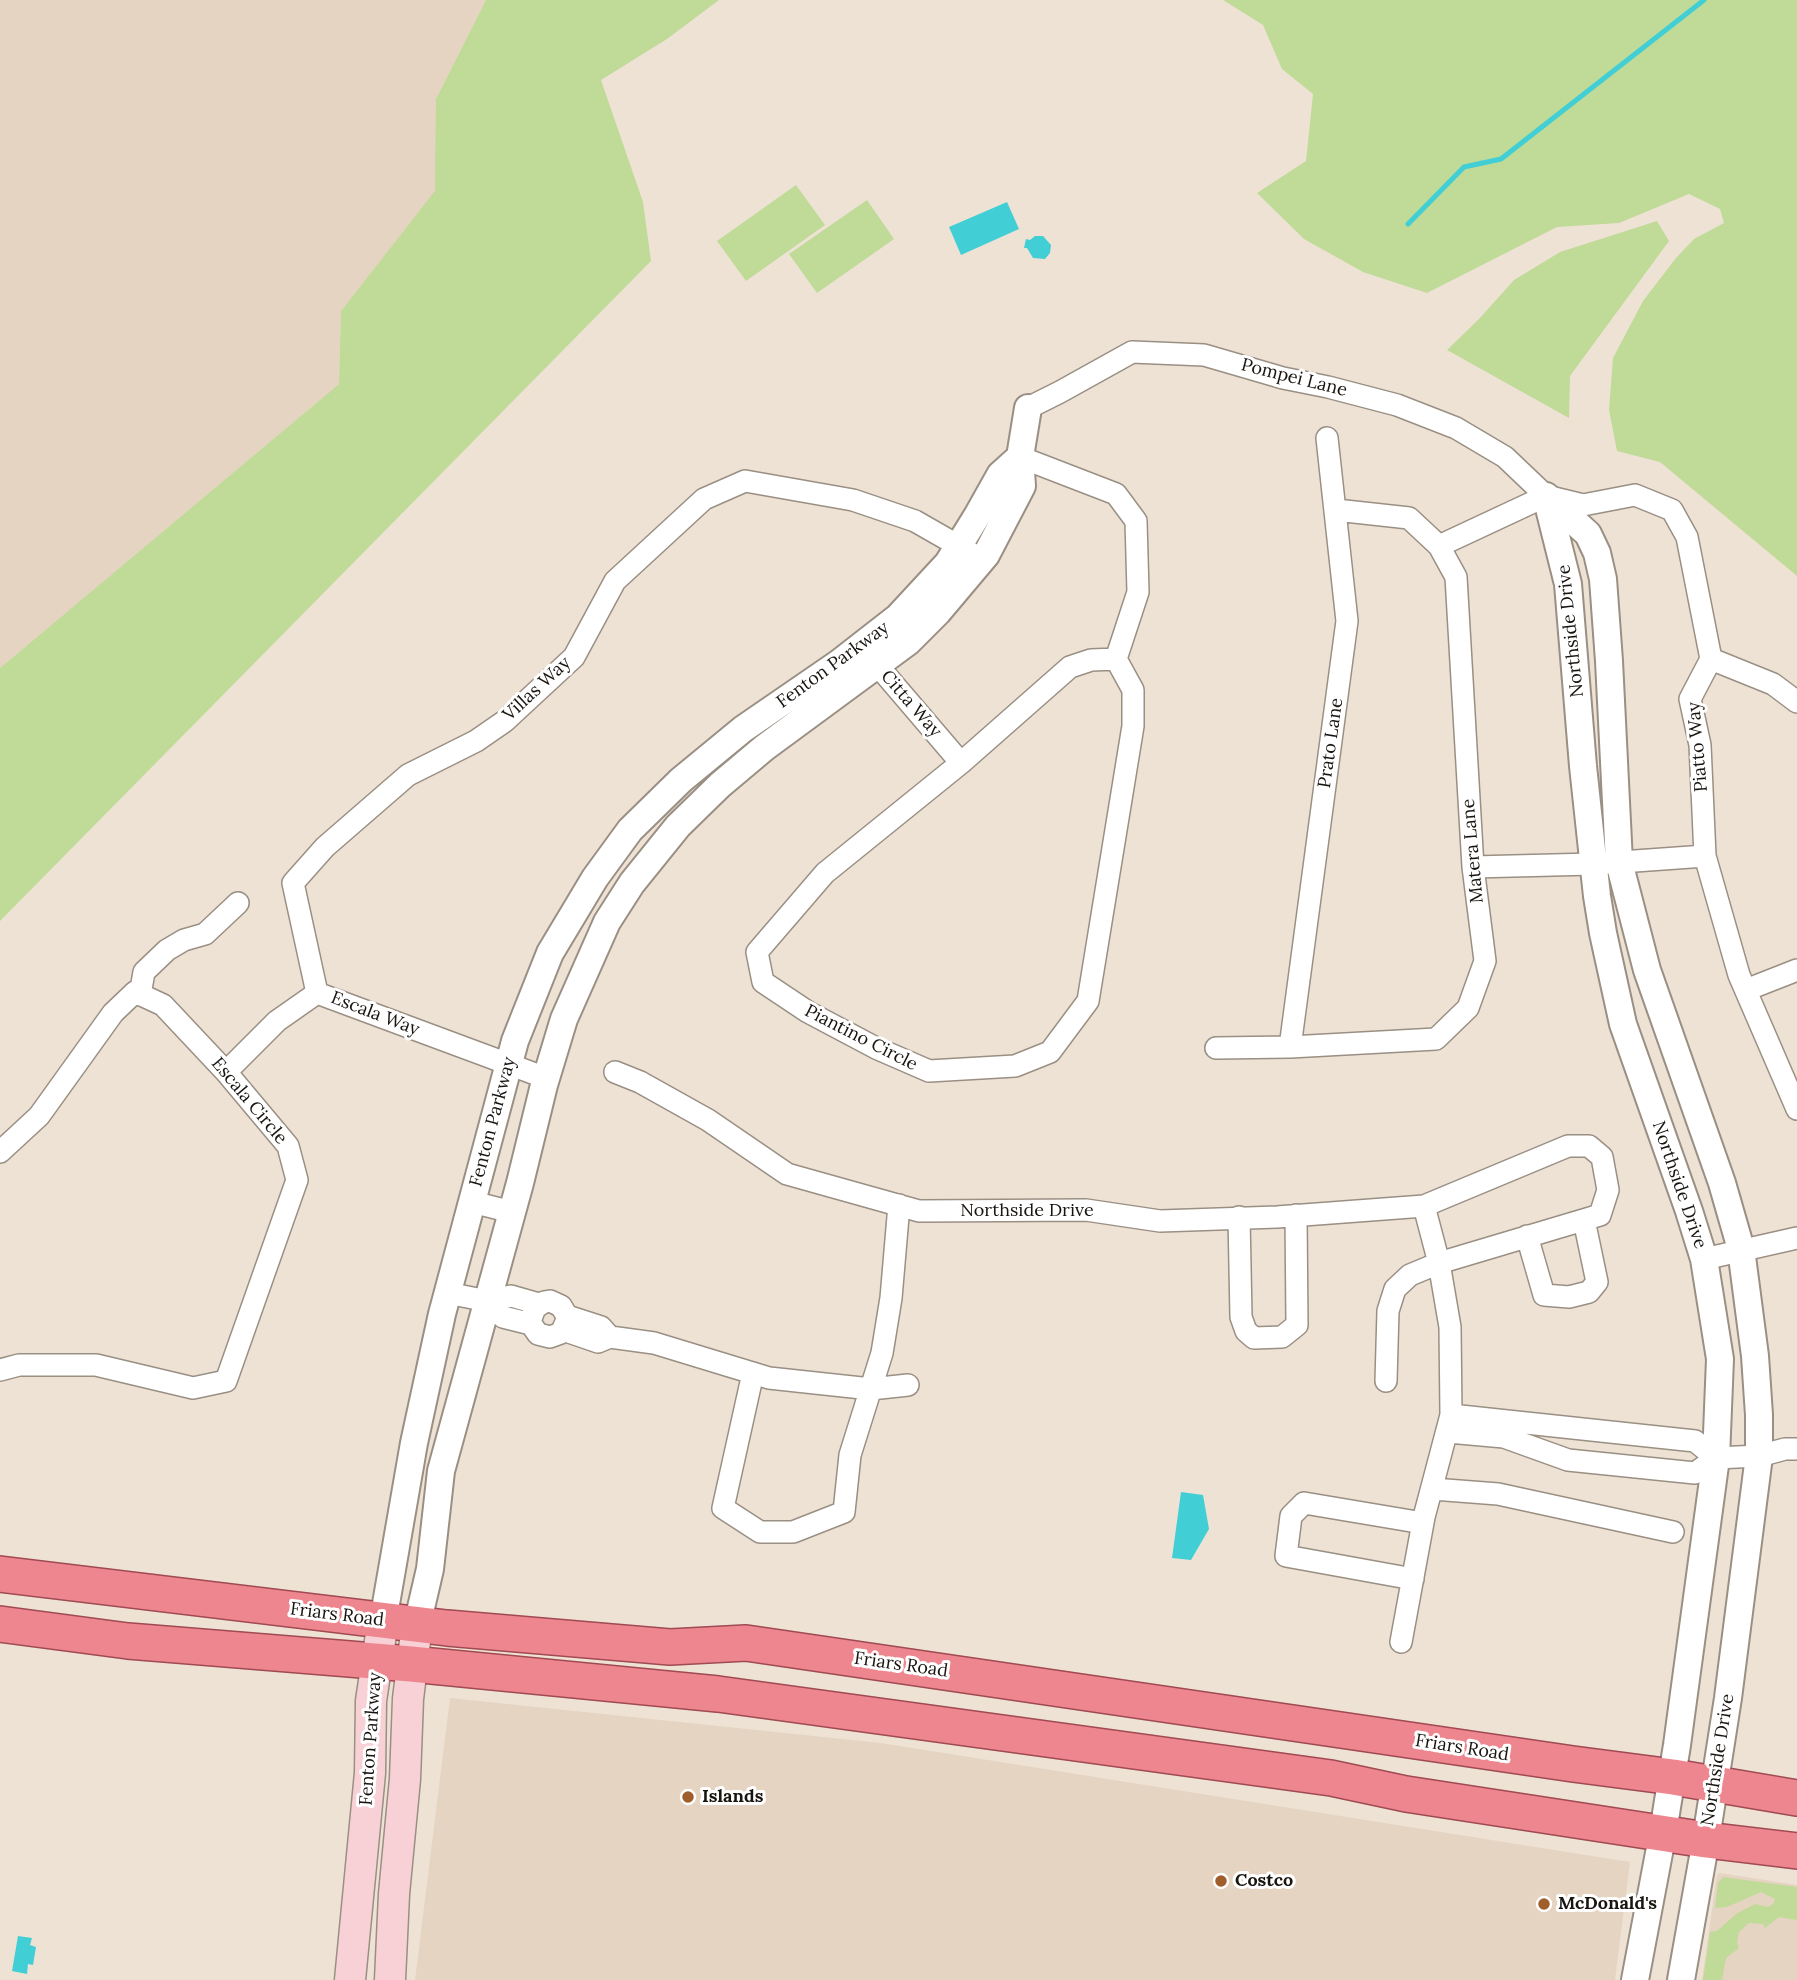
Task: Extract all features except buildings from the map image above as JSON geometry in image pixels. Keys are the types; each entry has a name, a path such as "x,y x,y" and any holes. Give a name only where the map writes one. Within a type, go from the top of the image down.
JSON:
{"highway":[{"name":"Friars Road","path":"0,1574 400,1623 670,1647 746,1643 1673,1777 1797,1798"},
{"path":"0,1624 128,1641 394,1663 745,1698 1331,1778 1406,1794 1706,1840 1797,1851"}],"main road":[{"name":"Fenton Parkway","path":"390,1980 394,1894 405,1779 394,1663 400,1623"},
{"name":"Fenton Parkway","path":"350,1980 370,1773 372,1700 394,1663"}],"street":[{"name":"Pompei Lane","path":"1028,408 1132,352 1204,355 1283,378 1397,405 1456,428 1505,457 1546,496"},
{"name":"Fenton Parkway","path":"400,1623 414,1443 447,1293 515,1041 550,953 595,878 631,830 681,780 743,729 869,655 908,642 939,611 982,559 1022,486 1020,457 1028,408"},
{"name":"Prato Lane","path":"1290,1047 1347,621 1327,438"},
{"name":"Fenton Parkway","path":"400,1623 430,1569 441,1471 546,1078 564,1019 607,922 632,883 678,826 720,785 869,655 898,617 948,563 1000,475 1020,457"},
{"path":"1020,457 1116,494 1136,521 1138,592 1116,659"},
{"name":"Villas Way","path":"317,993 293,883 325,847 408,775 476,741 505,720 574,657 615,581 704,499 745,481 853,500 915,521 982,559"},
{"path":"1439,546 1546,496 1583,505 1635,495 1672,510 1687,537 1711,659 1773,684 1797,702"},
{"name":"Northside Drive","path":"1546,496 1560,546 1571,605 1583,765 1606,863 1722,1183 1741,1249 1755,1356 1759,1457 1715,1784 1681,1980"},
{"name":"Matera Lane","path":"1216,1048 1436,1040 1468,1008 1485,961 1473,867 1456,577 1439,546 1409,518 1336,509"},
{"name":"Citta Way","path":"869,655 961,763"},
{"name":"Piantino Circle","path":"1116,659 1133,690 1133,726 1088,1001 1050,1052 1015,1066 929,1072 808,1012 763,982 757,952 825,873 961,763 1070,667 1091,660 1116,659"},
{"name":"Piatto Way","path":"1711,659 1690,699 1700,745 1705,856 1739,975 1797,1109"},
{"path":"1473,867 1606,863 1705,856"},
{"name":"Northside Drive","path":"1606,863 1603,933 1619,1006 1704,1259 1720,1359 1716,1458 1673,1777 1635,1980"},
{"path":"0,1152 38,1116 113,1013 135,992 140,995 144,972 159,957 184,940 205,934 238,903"},
{"path":"1746,990 1797,970"},
{"name":"Escala Way","path":"226,1072 277,1021 317,993 546,1078"},
{"name":"Escala Circle","path":"0,1370 19,1366 96,1365 193,1388 226,1381 297,1180 288,1146 226,1072 163,1004 140,995"},
{"path":"1640,1073 1658,1057 1677,1058"},
{"name":"Northside Drive","path":"615,1072 640,1082 708,1120 787,1174 919,1211 1086,1210 1160,1221 1424,1206 1569,1146 1589,1146 1602,1157 1608,1190 1600,1215 1584,1220"},
{"path":"472,1202 512,1212"},
{"path":"753,1373 723,1508 760,1532 793,1532 844,1512 850,1455 882,1353 891,1298 899,1205"},
{"path":"1401,1642 1423,1523 1450,1423 1450,1327 1439,1262 1424,1206"},
{"path":"1239,1217 1241,1317 1246,1331 1254,1338 1282,1337 1297,1325 1296,1215"},
{"path":"1386,1381 1388,1311 1395,1289 1410,1275 1439,1262 1527,1236 1584,1220 1597,1282 1589,1292 1569,1297 1544,1295 1527,1236"},
{"path":"1704,1259 1797,1238"},
{"path":"447,1293 488,1301 511,1296 539,1304"},
{"path":"488,1301 503,1317 531,1324"},
{"path":"556,1303 565,1310 565,1323 556,1336 544,1336 538,1334 531,1324 532,1313 539,1304 556,1303"},
{"path":"565,1323 601,1327 610,1337 654,1343 769,1378 871,1388 908,1385"},
{"path":"1450,1423 1528,1424 1695,1441 1716,1458"},
{"path":"1450,1423 1504,1437 1568,1460 1695,1473 1716,1458 1759,1457 1784,1449 1797,1449"},
{"path":"1528,1424 1521,1431 1522,1440 1528,1447"},
{"path":"1433,1489 1499,1494 1673,1532"},
{"path":"1413,1579 1286,1556 1291,1516 1304,1503 1423,1523"}],"shaded area":[{"path":"0,0 486,0 436,99 436,191 341,311 339,384 0,668"},
{"path":"450,1698 881,1743 1630,1862 1615,1980 415,1980"},
{"path":"1720,1873 1797,1885 1797,1980 1702,1980 1717,1875"}],"green space":[{"path":"486,0 719,0 667,39 601,80 643,202 651,261 0,921 0,668 339,384 341,311 435,191 436,99"},
{"path":"1223,0 1797,0 1797,576 1660,462 1617,451 1609,410 1613,358 1643,301 1676,258 1694,239 1724,223 1720,209 1689,194 1619,223 1557,227 1427,293 1363,272 1304,239 1257,193 1306,161 1313,94 1282,69 1263,25"},
{"path":"796,185 825,225 746,281 717,241"},
{"path":"867,200 894,239 817,293 789,254"},
{"path":"1657,221 1669,241 1570,376 1569,418 1447,350 1514,280 1560,252"},
{"path":"1723,1877 1797,1887 1797,1920 1779,1917 1765,1928 1763,1924 1749,1923 1739,1932 1739,1948 1726,1958 1722,1980 1703,1980 1710,1932 1717,1931 1736,1914 1755,1904 1768,1907 1775,1899 1761,1892 1727,1907 1715,1908 1718,1883"}],"water":[{"path":"1007,202 1019,229 961,255 949,227"},
{"path":"1035,236 1043,236 1051,245 1050,253 1045,259 1033,258 1027,248 1024,248 1026,239 1030,240"},
{"path":"1181,1492 1203,1495 1209,1529 1191,1560 1172,1558"},
{"path":"18,1936 32,1938 30,1945 36,1947 33,1965 28,1964 27,1974 12,1971"}],"waterway":[{"path":"1408,224 1464,167 1501,159 1704,0"}],"place":[{"name":"Islands","path":"688,1797"},
{"name":"Costco","path":"1221,1881"},
{"name":"McDonald's","path":"1544,1904"}]}
